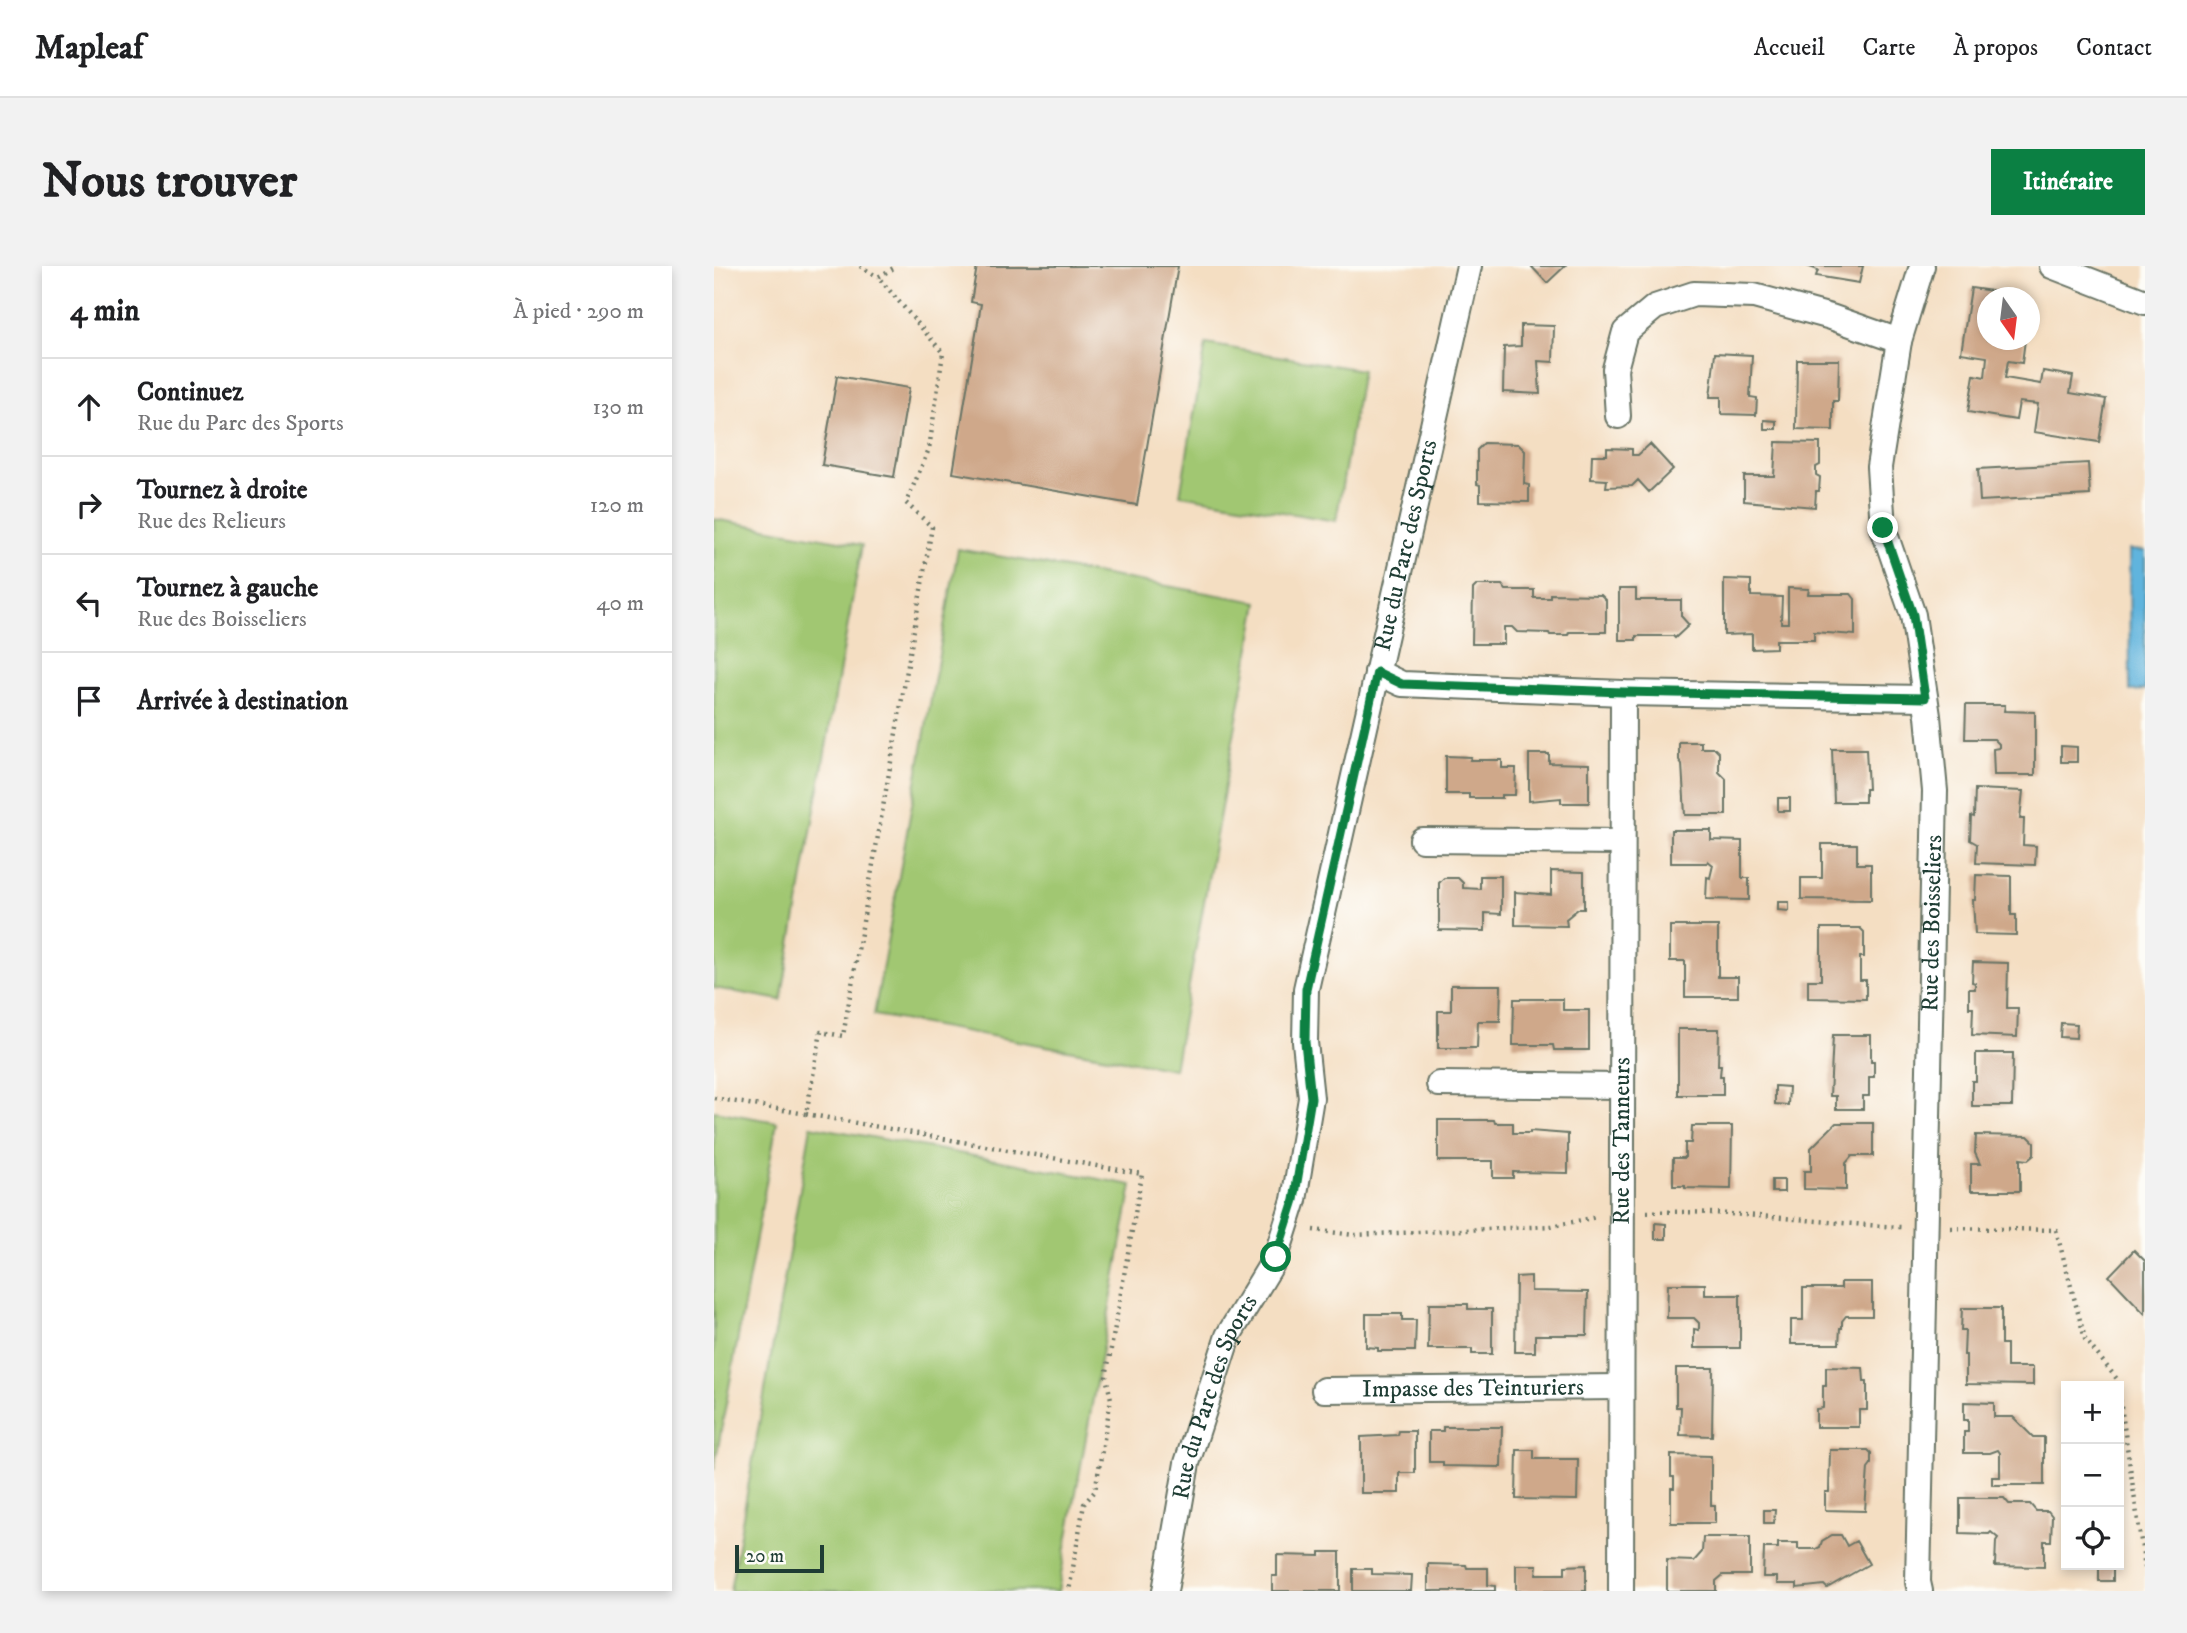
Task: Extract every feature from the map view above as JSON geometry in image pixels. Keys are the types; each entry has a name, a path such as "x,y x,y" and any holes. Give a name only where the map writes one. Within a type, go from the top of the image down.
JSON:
{"street":[{"name":"Rue du Parc des Sports","path":"1164,1591 1187,1464 1228,1336 1276,1257 1294,1200 1311,1098 1305,1042 1306,989 1469,266"},
{"name":"Rue des Boisseliers","path":"1920,1591 1935,791 1913,615 1883,528 1879,467 1899,341 1922,266"},
{"path":"2052,266 2115,293 2145,302"},
{"path":"1618,416 1615,369 1625,332 1655,307 1694,295 1754,296 1830,317 1899,341"},
{"path":"1377,672 1402,684 1925,698"},
{"name":"Rue des Tanneurs","path":"1620,1591 1623,692"},
{"path":"1423,840 1622,842"},
{"path":"1439,1084 1621,1086"},
{"name":"Impasse des Teinturiers","path":"1324,1391 1621,1387"}],"path":[{"path":"806,1114 821,1032 843,1036 932,527 906,503 929,449 943,353 878,277 860,266"},
{"path":"878,277 897,266"},
{"path":"714,1098 1142,1174 1106,1377 1111,1399 1095,1491 1084,1504 1069,1591"},
{"path":"1286,1226 1354,1235 1552,1226 1623,1213 1686,1211 1828,1224 2056,1230 2085,1339 2117,1381"},
{"path":"2124,1426 2145,1568"}],"green space":[{"path":"1206,344 1362,370 1336,521 1180,495"},
{"path":"714,519 862,545 781,1000 714,988"},
{"path":"958,549 1258,602 1174,1069 874,1015"},
{"path":"714,1111 777,1122 714,1470"},
{"path":"811,1126 1132,1185 1058,1591 730,1591"}],"water":[{"path":"2129,550 2145,551 2145,690 2130,691"}],"building":[{"path":"977,266 1178,266 1137,505 953,473 981,304 971,302"},
{"path":"1531,266 1565,266 1547,283"},
{"path":"1807,266 1863,266 1859,283 1816,276 1818,270"},
{"path":"1971,288 1977,289 1977,350 2024,350 2022,363 2008,361 2005,378 2041,384 2043,371 2073,376 2070,393 2106,399 2099,442 2034,432 2038,404 2019,402 2016,420 1968,412 1974,375 1985,377 1987,357 1961,353"},
{"path":"1521,325 1554,326 1553,362 1538,361 1540,394 1503,392 1504,347 1521,346"},
{"path":"1715,353 1752,355 1750,397 1757,398 1756,415 1721,414 1721,397 1710,397"},
{"path":"1797,360 1839,360 1838,401 1833,401 1833,430 1796,429"},
{"path":"837,376 909,388 894,477 822,465"},
{"path":"1764,420 1776,421 1776,429 1764,429"},
{"path":"1776,442 1820,443 1820,465 1816,467 1816,475 1820,477 1819,491 1816,491 1815,507 1744,501 1744,476 1774,476"},
{"path":"1484,443 1518,444 1525,451 1524,484 1529,485 1529,502 1480,501 1477,450"},
{"path":"1650,444 1673,469 1649,492 1638,480 1632,486 1606,487 1607,480 1591,479 1592,455 1607,455 1607,448 1632,449 1632,455 1638,455"},
{"path":"2088,463 2090,495 1980,501 1978,469"},
{"path":"1724,579 1751,580 1751,596 1782,597 1781,623 1788,623 1788,588 1809,589 1808,594 1851,594 1855,599 1855,635 1814,632 1814,640 1776,640 1776,648 1752,649 1752,634 1724,635"},
{"path":"1477,585 1502,585 1506,590 1534,590 1534,598 1550,598 1550,594 1601,595 1606,600 1606,632 1550,635 1517,632 1512,627 1504,627 1504,644 1472,644 1473,589"},
{"path":"1619,589 1636,589 1636,600 1681,600 1681,616 1689,625 1675,638 1636,636 1636,640 1619,640"},
{"path":"1966,705 2005,705 2004,711 2035,712 2035,775 1994,775 1993,749 1999,748 1999,744 1994,739 1965,739"},
{"path":"1679,742 1701,742 1701,748 1714,748 1719,753 1719,772 1726,779 1726,815 1685,815"},
{"path":"2061,746 2077,747 2077,762 2061,762"},
{"path":"1832,749 1866,749 1868,789 1865,789 1865,802 1834,802"},
{"path":"1529,754 1549,754 1549,763 1589,764 1589,803 1561,803 1561,798 1529,801"},
{"path":"1446,756 1471,757 1470,760 1502,760 1502,768 1516,768 1515,795 1502,795 1502,798 1469,798 1469,794 1446,794"},
{"path":"1975,789 2023,791 2020,819 2024,819 2023,845 2036,846 2035,865 1976,863 1977,844 1970,840"},
{"path":"1778,798 1790,798 1790,811 1778,811"},
{"path":"1671,830 1711,830 1711,840 1742,841 1742,878 1749,878 1749,900 1706,899 1707,877 1710,878 1713,865 1708,861 1671,863"},
{"path":"1822,844 1857,844 1857,864 1871,864 1871,900 1801,899 1801,878 1822,878"},
{"path":"1551,871 1584,872 1584,909 1578,909 1566,919 1567,926 1515,925 1515,892 1551,895"},
{"path":"1976,875 2011,876 2011,915 2016,915 2016,935 1975,934 1973,900"},
{"path":"1480,876 1501,876 1501,914 1485,913 1485,931 1439,930 1439,883 1444,878 1458,878 1463,883 1463,888 1480,889"},
{"path":"1778,902 1789,902 1789,911 1778,910"},
{"path":"1670,926 1718,926 1718,977 1738,977 1738,997 1685,997 1685,961 1670,961"},
{"path":"1821,928 1860,928 1864,932 1860,980 1866,980 1866,999 1808,998 1808,980 1821,980"},
{"path":"1973,962 2008,963 2007,1008 2018,1008 2017,1037 1972,1035 1973,1008 1969,1008 1969,989 1975,989 1975,983 1972,982"},
{"path":"1451,985 1501,985 1500,1021 1478,1021 1477,1048 1438,1048 1438,1011 1451,1011"},
{"path":"1514,999 1563,999 1563,1010 1589,1010 1589,1050 1554,1050 1553,1045 1513,1045"},
{"path":"2061,1023 2077,1024 2076,1038 2060,1037"},
{"path":"1678,1029 1719,1029 1718,1065 1721,1065 1720,1076 1723,1076 1723,1095 1678,1095"},
{"path":"1833,1035 1871,1035 1874,1077 1869,1077 1869,1096 1863,1096 1863,1109 1836,1109 1836,1096 1830,1096"},
{"path":"1976,1053 2013,1053 2012,1106 1972,1106 1972,1081 1976,1081"},
{"path":"1775,1086 1789,1087 1788,1105 1775,1104"},
{"path":"1438,1120 1494,1120 1495,1123 1513,1123 1513,1133 1530,1131 1568,1134 1568,1173 1513,1172 1513,1178 1493,1178 1493,1161 1438,1161"},
{"path":"1836,1123 1873,1123 1873,1156 1852,1156 1846,1163 1846,1190 1804,1189 1804,1171 1811,1171 1811,1148"},
{"path":"1692,1126 1732,1126 1731,1189 1673,1186 1673,1158 1685,1158 1685,1143 1691,1143"},
{"path":"1976,1135 2028,1136 2034,1142 2034,1155 2028,1160 2020,1159 2020,1191 1971,1191 1971,1164 1980,1164 1975,1153"},
{"path":"1772,1180 1784,1180 1784,1192 1772,1192"},
{"path":"1655,1223 1666,1224 1666,1239 1655,1239"},
{"path":"2134,1250 2145,1261 2145,1314 2109,1276"},
{"path":"1531,1276 1531,1291 1588,1292 1587,1335 1535,1335 1535,1352 1515,1352 1516,1277"},
{"path":"1841,1282 1872,1282 1872,1316 1846,1316 1840,1328 1839,1344 1791,1344 1791,1320 1803,1320 1803,1288 1841,1288"},
{"path":"1668,1284 1705,1284 1705,1295 1740,1295 1740,1348 1694,1348 1694,1329 1699,1330 1699,1323 1694,1318 1667,1318"},
{"path":"1429,1304 1468,1304 1468,1309 1492,1309 1492,1354 1472,1354 1472,1349 1428,1349"},
{"path":"1962,1308 2001,1308 2001,1344 2007,1344 2007,1367 2033,1367 2033,1385 1966,1384 1965,1330 1961,1330"},
{"path":"1366,1314 1402,1314 1402,1320 1416,1320 1415,1351 1378,1351 1378,1348 1366,1347"},
{"path":"1826,1367 1863,1368 1864,1381 1867,1381 1867,1410 1859,1410 1859,1427 1816,1427 1816,1409 1823,1408"},
{"path":"1676,1368 1713,1368 1712,1436 1680,1435 1681,1407 1676,1407"},
{"path":"1964,1402 1994,1403 1994,1417 2013,1417 2033,1437 2044,1437 2044,1485 1992,1485 1992,1477 2000,1477 2000,1453 1998,1450 1990,1453 1964,1453 1964,1432 1968,1432 1968,1420 1964,1420"},
{"path":"1443,1427 1502,1427 1501,1467 1443,1466 1443,1462 1429,1462 1429,1431 1443,1431"},
{"path":"1399,1431 1415,1431 1415,1473 1399,1473 1399,1493 1361,1493 1361,1437 1398,1435"},
{"path":"1517,1450 1534,1450 1534,1459 1578,1459 1577,1500 1516,1499"},
{"path":"1830,1450 1868,1450 1871,1453 1865,1511 1825,1510 1825,1492 1829,1492"},
{"path":"1671,1455 1711,1456 1711,1505 1715,1505 1715,1523 1671,1523 1671,1488 1674,1488 1674,1477 1671,1477"},
{"path":"1960,1498 2004,1498 2009,1504 2030,1504 2036,1511 2048,1511 2052,1516 2051,1541 2044,1541 2044,1567 1995,1566 1998,1538 1991,1532 1960,1533"},
{"path":"1764,1510 1775,1510 1774,1523 1764,1523"},
{"path":"1832,1535 1841,1535 1847,1546 1856,1541 1869,1564 1827,1588 1824,1585 1797,1588 1797,1584 1777,1584 1777,1577 1763,1577 1764,1548 1778,1548 1778,1543 1798,1543 1798,1549 1816,1549"},
{"path":"1703,1537 1750,1537 1750,1575 1723,1575 1716,1581 1716,1591 1667,1591 1667,1560 1694,1561 1702,1552"},
{"path":"1320,1552 1340,1552 1340,1591 1272,1591 1272,1576 1277,1576 1277,1555 1320,1556"},
{"path":"1428,1564 1488,1568 1488,1585 1495,1586 1495,1591 1428,1591"},
{"path":"1516,1565 1537,1565 1536,1574 1565,1574 1565,1566 1586,1565 1586,1591 1516,1591"},
{"path":"1353,1569 1372,1569 1372,1574 1412,1575 1411,1591 1353,1591"},
{"path":"2099,1570 2113,1570 2113,1581 2099,1581"}],"route":[{"path":"1276,1257 1294,1200 1311,1098 1305,1042 1306,989 1377,672 1402,684 1925,698 1913,615 1883,528"}]}
